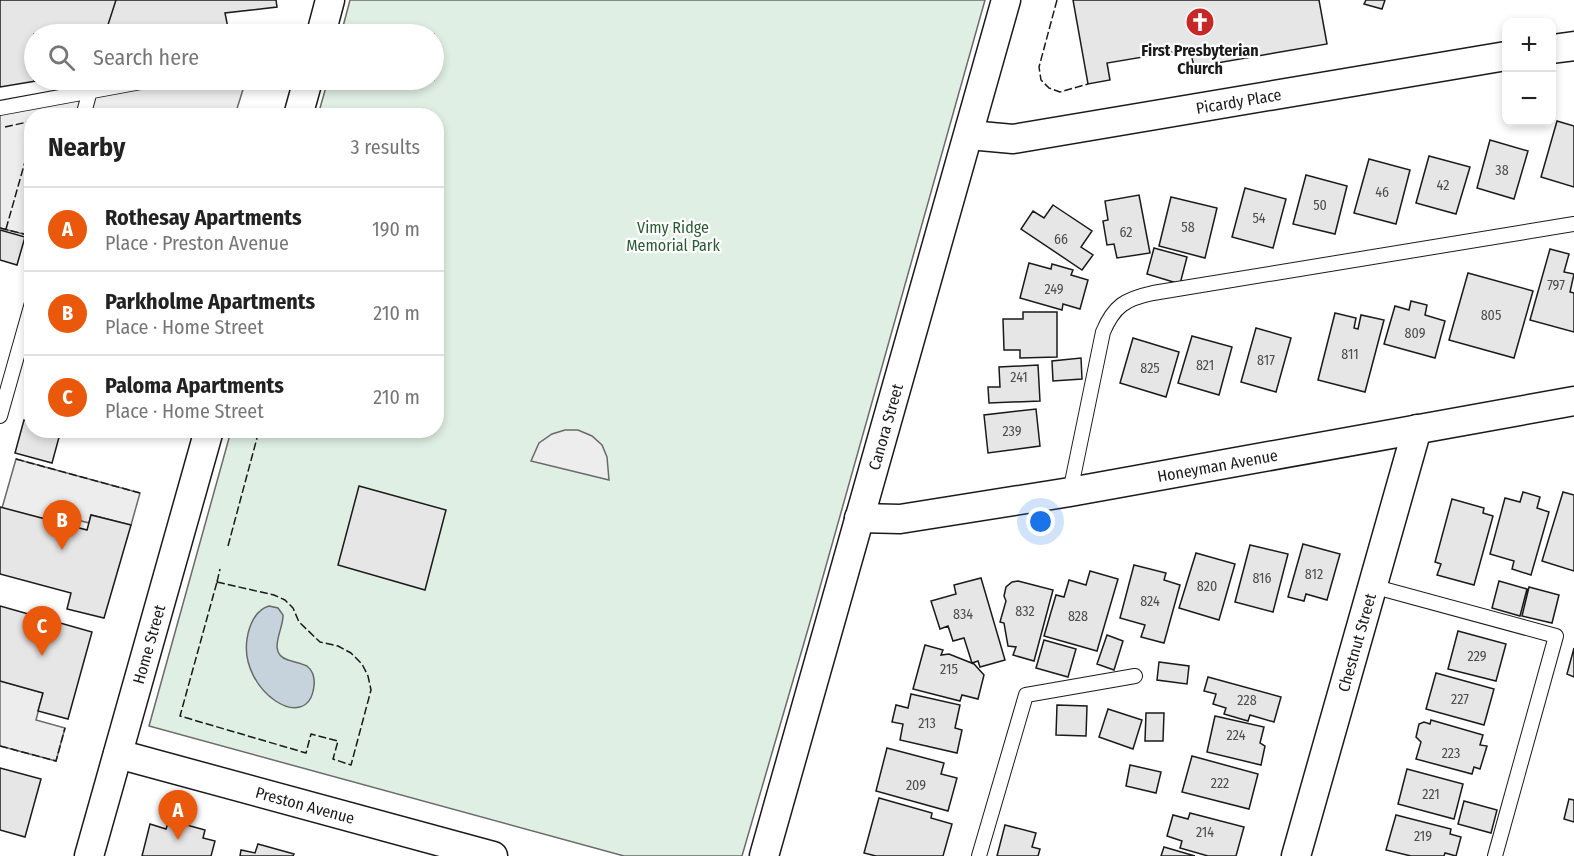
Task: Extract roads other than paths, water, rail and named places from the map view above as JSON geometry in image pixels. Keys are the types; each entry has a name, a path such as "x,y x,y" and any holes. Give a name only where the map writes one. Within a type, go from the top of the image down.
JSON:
{"street":[{"path":"324,24 330,0"},
{"name":"Canora Street","path":"764,856 1006,0"},
{"path":"1556,48 1574,46"},
{"name":"Picardy Place","path":"969,135 1013,139 1502,57"},
{"path":"300,108 305,90"},
{"name":"Honeyman Avenue","path":"859,518 900,519 1070,492 1574,401"},
{"name":"Chestnut Street","path":"1296,856 1417,429"},
{"name":"Home Street","path":"89,856 207,438"},
{"name":"Preston Avenue","path":"118,754 493,856"}],"lane":[{"path":"0,108 96,90"},
{"path":"86,108 90,91"},
{"path":"1070,492 1103,332 1108,319 1124,302 1153,293 1574,224"},
{"path":"0,416 24,331"},
{"path":"1372,586 1556,636 1495,856"},
{"path":"979,856 1026,695 1135,676"}],"place":[{"name":"First Presbyterian Church","path":"1200,22"},
{"name":"Parkholme Apartments","path":"62,550"},
{"name":"Paloma Apartments","path":"42,656"},
{"name":"Rothesay Apartments","path":"178,840"}],"park label":[{"name":"Vimy Ridge Memorial Park","path":"673,236"}]}
